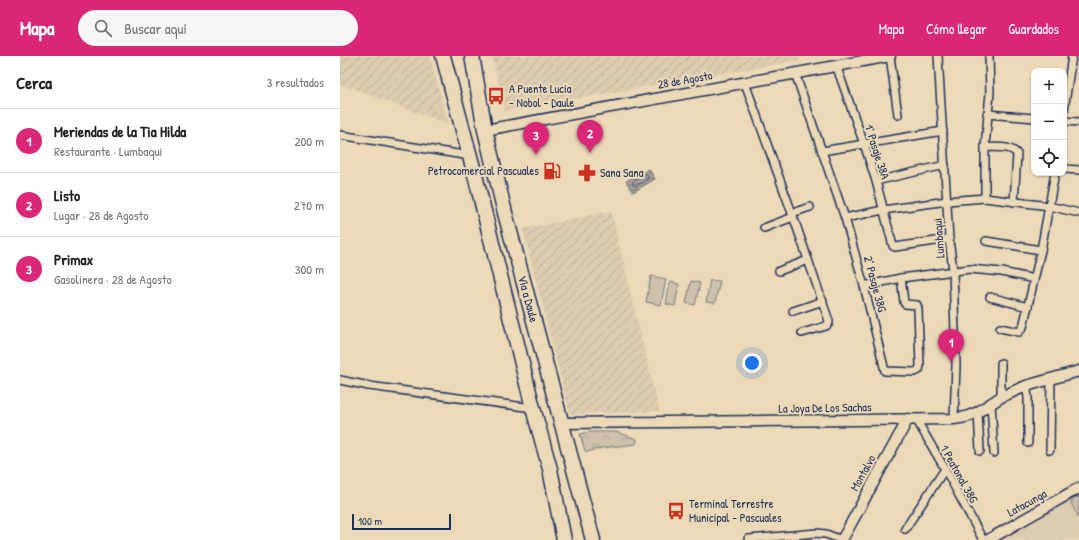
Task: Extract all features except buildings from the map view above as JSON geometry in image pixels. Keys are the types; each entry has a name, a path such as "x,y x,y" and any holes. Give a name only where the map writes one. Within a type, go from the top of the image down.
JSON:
{"highway":[{"name":"Vía a Daule","path":"443,56 550,469 564,540"},
{"name":"Vía a Daule","path":"472,56 485,130 505,213 593,540"}],"street":[{"path":"890,56 898,115"},
{"name":"28 de Agosto","path":"485,130 890,56"},
{"name":"Lumbaqui","path":"938,56 948,201 949,239 953,270 956,365 954,419"},
{"path":"985,198 985,147 990,93 989,56"},
{"path":"1065,104 1072,56"},
{"name":"1° Pasaje 38A","path":"836,65 876,181 893,246 895,247 949,239"},
{"name":"2° Pasaje 38G","path":"795,73 845,218 885,371 915,372 920,366 918,309 917,305 905,304 901,278"},
{"path":"745,83 793,215 829,321 826,326 802,333"},
{"path":"988,114 1031,118"},
{"path":"1067,121 1079,122"},
{"path":"822,151 943,131"},
{"path":"340,135 470,156"},
{"path":"985,147 1011,148 1015,150 1017,154 1014,202"},
{"path":"876,181 945,165"},
{"path":"1067,169 1079,170"},
{"path":"1000,328 1014,332 1019,332 1022,330 1041,250 1054,176"},
{"path":"845,218 883,210 948,201 985,198 1049,206 1079,213"},
{"path":"764,228 810,207"},
{"path":"986,241 1041,250"},
{"path":"779,271 808,260"},
{"path":"864,286 901,278 953,270 970,269 1002,272 1034,279"},
{"path":"990,297 1028,307"},
{"path":"793,311 823,301"},
{"path":"1001,363 1001,397"},
{"name":"La Joya De Los Sachas","path":"561,423 954,419 966,417 978,412 1001,397 1026,386 1079,372"},
{"path":"1050,450 1051,379"},
{"path":"340,380 369,386 533,408"},
{"path":"1026,386 1028,397 1028,443"},
{"path":"991,403 994,453"},
{"path":"978,412 980,451"},
{"name":"1 Peatonal 38G","path":"912,419 945,469 983,540"},
{"name":"Montalvo","path":"842,540 912,419"},
{"path":"904,529 945,469"},
{"name":"Latacunga","path":"988,540 1079,488"},
{"path":"748,539 817,533 826,534 842,540"}],"shaded area":[{"path":"340,56 430,56 448,124 340,84"},
{"path":"492,56 799,56 800,60 505,111"},
{"path":"611,211 659,411 570,414 523,229"},
{"path":"1069,501 1079,521 1079,540 1002,540"}],"green space":[{"path":"651,276 666,279 661,305 646,302"},
{"path":"710,280 720,281 715,303 706,302"},
{"path":"691,281 700,283 695,305 686,303"},
{"path":"670,282 679,284 675,306 666,304"},
{"path":"590,432 616,432 637,439 637,441 636,444 602,448 587,452 585,451 580,434"},
{"path":"1079,496 1079,519 1070,501"}],"water":[{"path":"649,169 655,179 633,192 626,181"}],"place":[{"name":"A Puente Lucía - Nobol - Daule","path":"496,96"},
{"name":"Listo","path":"590,153"},
{"name":"Primax","path":"536,155"},
{"name":"Petrocomercial Pascuales","path":"552,171"},
{"name":"Sana Sana","path":"587,173"},
{"name":"Meriendas de la Tia Hilda","path":"951,362"},
{"name":"Terminal Terrestre Municipal - Pascuales","path":"676,511"}]}
